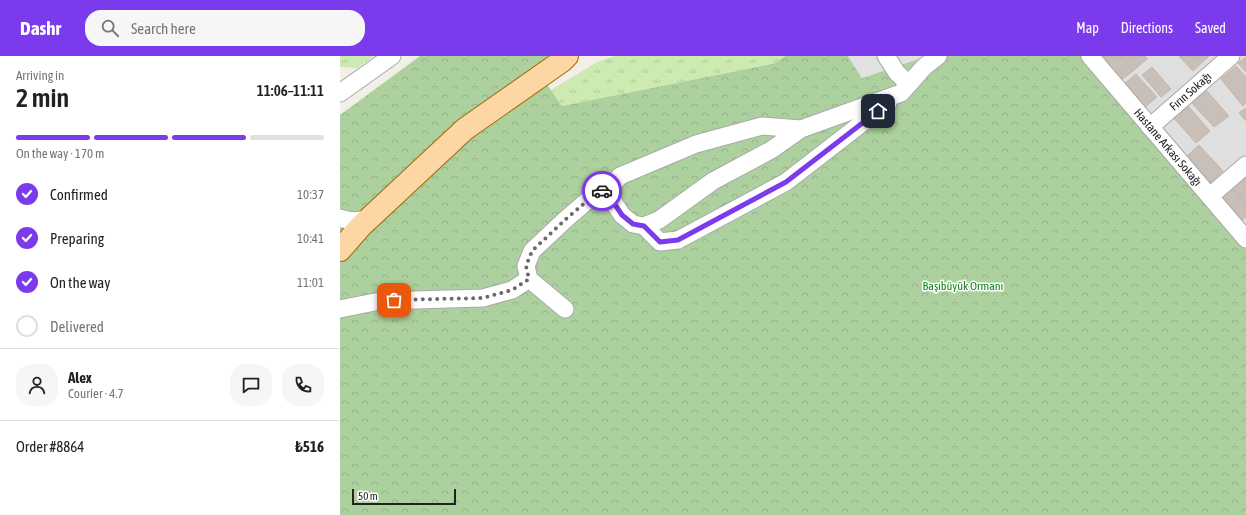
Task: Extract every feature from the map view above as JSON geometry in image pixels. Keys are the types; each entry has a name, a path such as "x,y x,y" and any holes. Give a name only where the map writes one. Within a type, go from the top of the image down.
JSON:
{"main road":[{"path":"340,250 361,226 465,130 568,58"}],"street":[{"path":"340,93 392,56"},
{"path":"644,226 660,242 678,240 786,182 905,89 924,67 938,56"},
{"name":"Hastane Arkası Sokağı","path":"1090,56 1246,239"},
{"name":"Fırın Sokağı","path":"1150,127 1231,56"},
{"path":"889,57 905,89"},
{"path":"612,185 612,200 622,215 633,224 644,226 659,220 714,181 771,150 801,129 905,89"},
{"path":"565,309 529,279 526,266 532,251 594,195 612,185 620,176 696,144 762,126 801,129"},
{"path":"1210,196 1246,165"},
{"path":"340,218 355,221 365,220 374,215"},
{"path":"340,309 380,301 483,298 512,290 529,279"}],"shaded area":[{"path":"848,56 925,56 862,78"},
{"path":"1082,56 1246,56 1246,248 1176,166"}],"green space":[{"path":"340,56 374,56 357,68 340,67"},
{"name":"Başıbüyük Ormanı","path":"420,56 548,56 535,67 562,106 776,63 785,56 848,56 862,78 927,56 1082,56 1246,248 1246,515 340,515 340,115"},
{"path":"615,56 785,56 776,63 562,106 551,90 597,62"}],"building":[{"path":"1099,56 1120,56 1133,71 1120,81"},
{"path":"1120,56 1145,56 1147,59 1133,71"},
{"path":"1179,56 1209,56 1193,71"},
{"path":"1246,57 1246,72 1238,63"},
{"path":"1236,66 1246,77 1246,103 1243,106 1221,79"},
{"path":"1152,67 1171,89 1161,97 1142,75"},
{"path":"1136,74 1157,97 1145,107 1124,84"},
{"path":"1205,89 1229,116 1214,127 1191,102"},
{"path":"1187,105 1210,131 1196,143 1173,117"},
{"path":"1246,108 1246,121 1239,113"},
{"path":"1199,145 1223,171 1208,185 1184,159"},
{"path":"1245,177 1246,178 1246,204 1231,187"},
{"path":"1231,187 1246,204 1246,217 1239,222 1218,199"}],"way so far":[{"path":"394,300 483,298 512,290 529,279 526,266 532,251 566,219 594,195 602,191"}],"route":[{"path":"602,191 612,185 612,200 622,215 633,224 644,226 660,242 678,240 786,182 878,111"}]}
